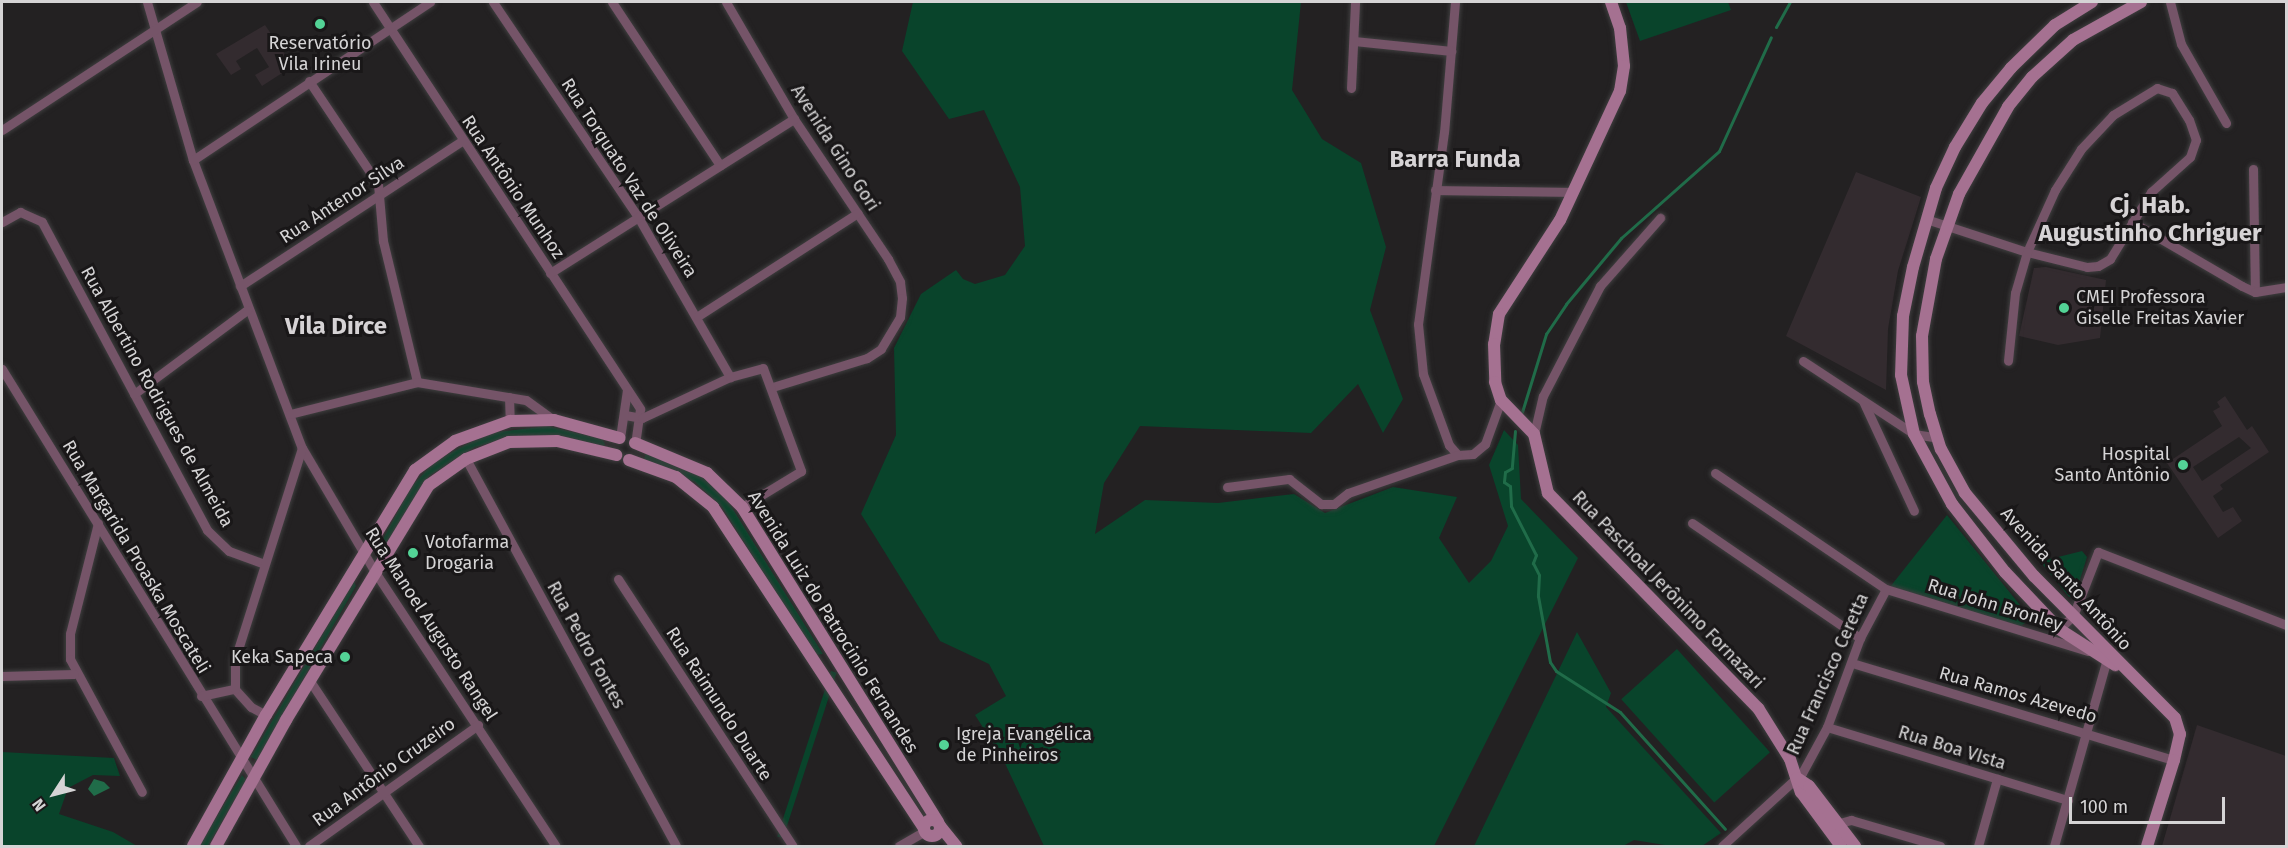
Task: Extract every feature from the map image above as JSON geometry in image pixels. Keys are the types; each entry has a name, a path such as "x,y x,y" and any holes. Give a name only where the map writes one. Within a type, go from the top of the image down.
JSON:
{"main road":[{"path":"1534,434 1501,400 1495,382 1494,344 1499,314 1560,220 1620,91 1623,59 1620,28 1611,2"},
{"name":"Avenida Santo Antônio","path":"2092,2 2055,25 1982,103 1951,158 1926,219 1913,267 1903,316 1901,375 1914,434 1952,504 2005,572 2059,628 2094,653 2108,657"},
{"name":"Avenida Santo Antônio","path":"2141,2 2073,40 2032,77 1984,146 1959,194 1948,226 1934,270 1922,336 1923,382 1938,438 1965,493 2019,560 2073,616 2108,657 2124,669 2175,718 2180,734 2147,846"},
{"path":"1913,267 1934,270"},
{"path":"193,846 242,762 266,715 402,488 429,457 477,430 510,420 554,420 635,442 637,452 629,460 616,455 533,439 509,442 466,459 429,485 286,720 216,846"},
{"name":"Rua Paschoal Jerônimo Fornazari","path":"1534,434 1548,493 1758,708 1777,735 1797,778"},
{"path":"616,455 614,447 620,438"},
{"name":"Avenida Luiz do Patrocinio Fernandes","path":"635,442 707,473 742,507 833,657 939,824 956,846"},
{"name":"Avenida Luiz do Patrocinio Fernandes","path":"629,460 676,477 713,507 935,846"},
{"path":"818,666 833,657"},
{"path":"1797,778 1809,786 1833,825 1841,846"},
{"path":"926,832 928,821 939,824"},
{"path":"1833,825 1856,846"}],"street":[{"path":"147,2 154,28"},
{"path":"2,130 154,28 197,2"},
{"name":"Rua Antônio Munhoz","path":"374,2 462,141 640,409 642,418"},
{"path":"193,160 430,2"},
{"name":"Rua Torquato Vaz de Oliveira","path":"493,2 638,217 698,316 730,377"},
{"path":"612,2 720,165"},
{"name":"Avenida Gino Gori","path":"726,2 794,119 858,213 900,282 900,317 891,337 867,357 773,387"},
{"path":"1351,88 1355,2"},
{"path":"1455,2 1418,324 1423,374 1449,445 1458,455"},
{"path":"2170,2 2181,44 2226,123"},
{"name":"Rua Manoel Augusto Rangel","path":"154,28 193,160 247,310 302,448 363,554 556,846"},
{"path":"1354,42 1451,51"},
{"path":"309,81 378,184 377,199 382,241 417,382"},
{"path":"1926,219 2027,252 2087,267 2098,266 2110,259 2151,192 2194,150 2196,140 2189,120 2172,93 2157,88 2113,115 2081,149 2055,190 2027,252 2015,293 2008,361"},
{"path":"550,273 794,119"},
{"name":"Rua Antenor Silva","path":"240,286 377,199 462,141"},
{"path":"2253,169 2255,292"},
{"path":"1435,190 1573,192"},
{"name":"Rua Albertino Rodrigues de Almeida","path":"2,222 20,212 42,222 207,530 229,551 264,564"},
{"path":"698,316 858,213"},
{"path":"1534,434 1544,396 1600,285 1660,218"},
{"path":"2132,222 2255,292 2286,287"},
{"path":"134,394 247,310"},
{"path":"1803,361 1914,434 1938,438"},
{"path":"625,415 642,418 730,377 759,367 766,372 801,471 742,507"},
{"name":"Rua Margarida Proaska Moscateli","path":"2,369 98,523 201,696 296,846"},
{"path":"290,414 417,382 526,400 554,420"},
{"path":"620,438 627,390"},
{"path":"508,397 510,420"},
{"path":"1227,487 1289,479 1321,504 1334,504 1348,493 1458,455 1473,453 1485,444 1501,400"},
{"path":"1863,401 1914,511"},
{"path":"635,442 642,418"},
{"path":"266,715 251,707 236,688 235,659 302,448"},
{"name":"Rua Pedro Fontes","path":"466,459 676,846"},
{"name":"Rua John Bronley","path":"1715,473 1886,589 2094,653"},
{"path":"98,523 70,634 70,659 74,674 142,792"},
{"path":"1692,523 1860,638"},
{"path":"2059,628 2073,616 2098,552 2286,625"},
{"name":"Rua Raimundo Duarte","path":"618,579 793,846"},
{"name":"Rua Francisco Ceretta","path":"1722,846 1797,778 1827,728 1860,638 1886,589"},
{"path":"2054,846 2089,733 2108,657"},
{"name":"Rua Ramos Azevedo","path":"1852,663 2174,760"},
{"path":"2,676 74,674"},
{"path":"310,681 419,846"},
{"path":"201,696 236,688"},
{"name":"Rua Antônio Cruzeiro","path":"309,846 478,725"},
{"name":"Rua Boa VIsta","path":"1827,728 2068,800"},
{"path":"1978,846 1997,779"},
{"path":"1833,825 1851,820 1941,846"},
{"path":"899,846 926,832"}],"shaded area":[{"path":"913,2 1301,2 1292,90 1322,139 1361,163 1386,247 1370,310 1403,399 1383,433 1358,384 1311,433 1140,426 1104,483 1095,534 1145,500 1218,503 1294,494 1325,513 1393,487 1457,497 1439,538 1469,583 1491,561 1508,526 1489,465 1504,430 1518,445 1521,499 1578,558 1434,846 1044,846 1002,757 975,715 1006,696 989,664 940,641 861,514 896,435 894,348 921,294 956,270 963,279 975,284 1005,275 1025,246 1020,187 984,110 949,119 902,51"},
{"path":"1626,2 1728,2 1731,10 1640,41"},
{"path":"265,25 293,66 262,86 255,75 269,67 257,48 236,61 241,69 231,75 216,54"},
{"path":"1856,172 1921,197 1898,271 1888,329 1886,390 1786,336"},
{"name":"CMEI Professora Giselle Freitas Xavier","path":"2046,267 2106,280 2100,338 2058,345 2019,336 2034,268"},
{"name":"Hospital Santo Antônio","path":"2225,396 2247,430 2252,426 2269,452 2220,485 2223,489 2213,496 2223,512 2233,507 2242,521 2218,538 2167,463 2222,426 2213,411 2220,407 2217,402","holes":["2239,437 2251,448 2202,481 2193,467"]},
{"path":"547,426 602,439 604,447 516,436 475,447 429,476 383,550 377,550 411,487 435,461 488,433"},
{"path":"647,449 704,478 728,501 823,654 815,655 722,507 695,482 644,459"},
{"path":"1947,515 2020,605 2016,609 2026,622 2020,627 1890,587"},
{"path":"2082,551 2087,557 2076,593 2069,597 2043,565 2046,560"},
{"path":"354,581 356,586 257,760 251,757"},
{"path":"1577,632 1611,693 1606,707 1721,833 1702,846 1671,846 1634,840 1623,846 1474,846"},
{"path":"1677,649 1770,752 1714,802 1621,699"},
{"path":"831,671 837,673 783,838 777,836"},
{"path":"2197,725 2286,756 2286,846 2162,846"},
{"path":"2,752 114,758 120,776 93,775 68,788 59,814 113,832 137,846 2,846"},
{"path":"242,775 246,780 208,846 199,846"},
{"path":"94,779 104,782 110,788 94,796 88,789"}],"waterway":[{"path":"1776,27 1790,2"},
{"path":"1522,412 1546,334 1566,304 1621,238 1719,151 1771,37"},
{"path":"1515,431 1512,468 1505,472 1504,482 1510,486 1511,506 1536,555 1533,563 1539,575 1538,596 1550,662 1556,671 1620,712 1725,829"}],"place":[{"name":"Reservatório Vila Irineu","path":"320,24"},
{"name":"CMEI Professora Giselle Freitas Xavier","path":"2064,308"},
{"name":"Hospital Santo Antônio","path":"2183,465"},
{"name":"Votofarma Drogaria","path":"413,553"},
{"name":"Keka Sapeca","path":"345,657"},
{"name":"Igreja Evangélica de Pinheiros","path":"944,745"}],"district":[{"name":"Barra Funda","path":"1455,160"},
{"name":"Cj. Hab. Augustinho Chriguer","path":"2150,220"},
{"name":"Vila Dirce","path":"336,327"}]}
